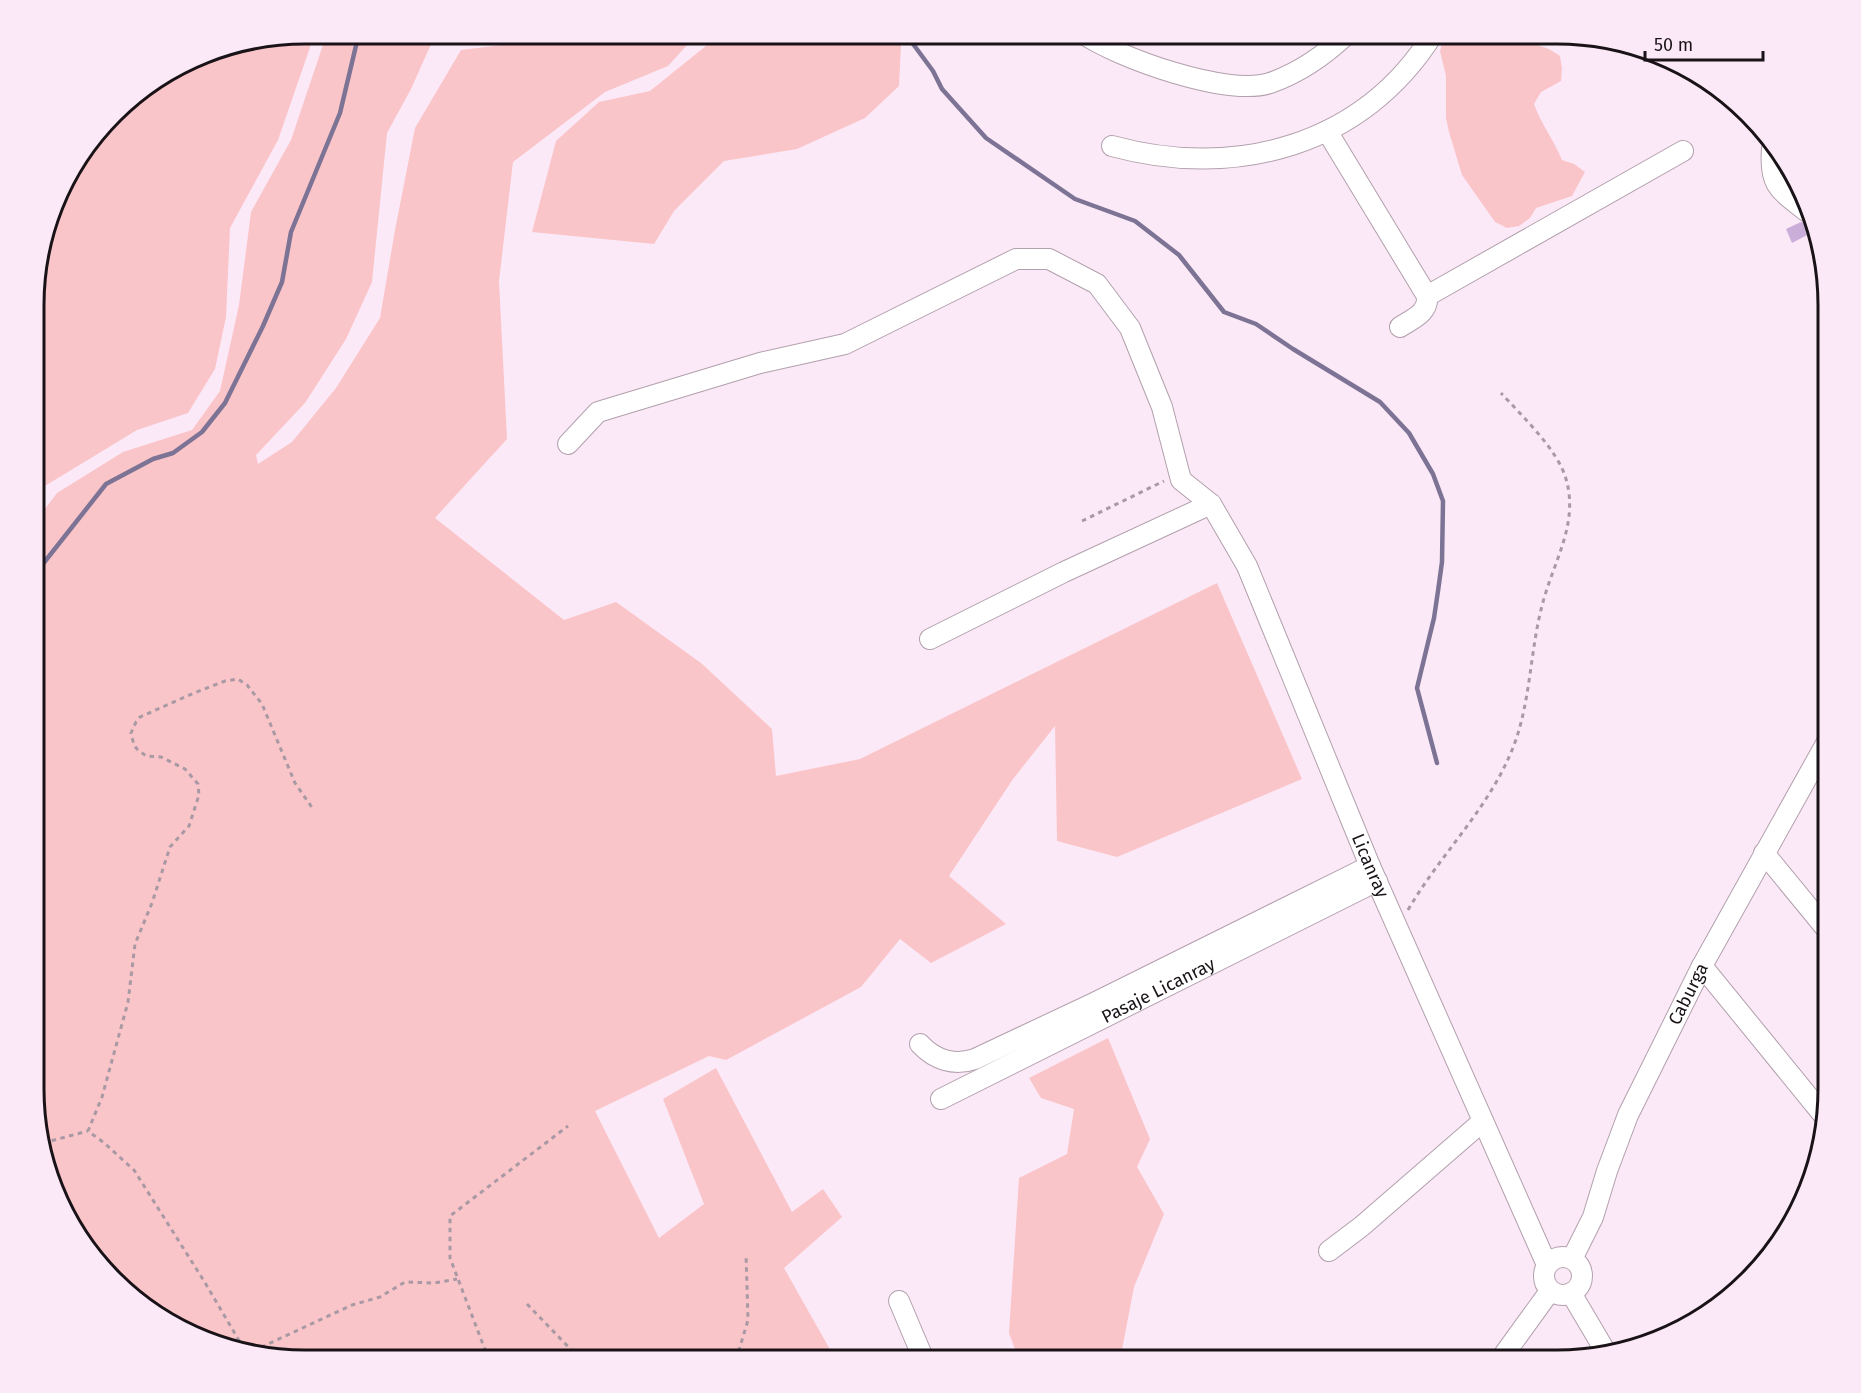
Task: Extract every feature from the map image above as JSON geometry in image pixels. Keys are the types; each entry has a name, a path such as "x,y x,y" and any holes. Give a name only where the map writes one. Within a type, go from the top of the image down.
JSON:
{"street":[{"path":"1100,44 1131,59 1199,79 1258,86 1271,83 1319,57 1335,44"},
{"path":"1126,44 1141,51 1193,67 1237,75 1283,76"},
{"path":"1112,146 1157,157 1236,157 1283,148 1327,131 1355,114 1381,94 1412,63 1425,44"},
{"path":"1327,131 1427,296 1428,305 1424,311 1400,327"},
{"path":"1427,296 1683,151"},
{"path":"1772,158 1774,181 1784,194 1798,205"},
{"path":"568,444 598,412 760,363 845,344 1016,259 1049,259 1096,284 1130,328 1162,407 1181,480"},
{"name":"Licanray","path":"1181,480 1211,504 1247,566 1374,873 1547,1265"},
{"path":"930,639 1064,572 1211,504"},
{"name":"Caburga","path":"1572,1259 1593,1217 1628,1115 1702,966 1764,853 1817,765"},
{"path":"1764,853 1817,919"},
{"path":"920,1044 926,1051 942,1060 961,1063 975,1059 1374,873"},
{"name":"Pasaje Licanray","path":"941,1099 1374,873"},
{"path":"1702,966 1817,1107"},
{"path":"1329,1251 1362,1226 1483,1121"},
{"path":"1556,1258 1572,1259 1580,1268 1582,1280 1580,1285 1571,1293 1560,1295 1550,1291 1544,1281 1544,1270 1547,1265 1556,1258"},
{"path":"1507,1350 1550,1291"},
{"path":"1571,1293 1602,1345"},
{"path":"899,1301 920,1350"}],"path":[{"path":"1400,933 1399,927 1413,902 1490,794 1514,744 1524,709 1542,603 1567,531 1569,491 1562,466 1548,444 1501,393"},
{"path":"1082,521 1167,480 1181,480"},
{"path":"88,1131 102,1097 128,1002 135,944 152,903 170,847 189,826 199,795 198,784 185,769 161,756 146,756 137,749 131,733 136,722 146,714 194,693 225,681 238,680 247,685 261,704 295,783 313,808"},
{"path":"485,1350 450,1258 450,1216 568,1126"},
{"path":"49,1141 88,1131"},
{"path":"88,1131 134,1170 240,1341"},
{"path":"739,1350 748,1320 746,1254"},
{"path":"264,1346 352,1305 380,1297 405,1282 434,1283 458,1279"},
{"path":"527,1304 571,1350"}],"shaded area":[{"path":"288,44 311,44 278,140 230,228 226,317 215,369 188,413 137,430 44,487 44,288 52,237 70,189 108,132 132,108 174,78 205,63 237,52"},
{"path":"323,44 431,44 411,89 387,133 372,282 346,339 305,403 256,455 258,464 292,442 336,388 380,318 415,128 461,50 510,44 688,44 668,66 605,92 513,162 499,281 507,439 435,518 564,620 616,602 701,663 772,729 776,776 860,759 1217,583 1302,779 1117,857 1057,841 1055,726 1013,779 949,876 1006,924 931,963 900,939 861,987 726,1060 709,1056 595,1111 659,1238 704,1204 663,1099 716,1068 792,1212 823,1189 842,1217 784,1268 830,1350 305,1350 237,1341 205,1330 174,1315 132,1285 97,1247 70,1204 52,1156 44,1105 44,510 57,493 123,452 192,430 220,391 239,305 251,212 291,140"},
{"path":"708,44 901,45 899,86 865,118 797,149 724,161 674,211 654,244 532,232 556,141 599,102 650,91"},
{"path":"1442,44 1535,44 1560,56 1561,81 1541,92 1534,104 1562,160 1574,164 1585,172 1572,196 1536,208 1530,218 1519,226 1507,228 1495,222 1462,175 1446,118 1446,76 1440,51"},
{"path":"1108,1038 1150,1139 1137,1167 1164,1214 1134,1287 1122,1350 1015,1350 1009,1333 1019,1178 1067,1154 1074,1109 1041,1098 1029,1078"}],"building":[{"path":"1801,222 1805,223 1808,234 1792,243 1786,229"}],"waterway":[{"path":"44,563 106,484 153,459 173,453 202,432 225,403 282,282 291,232 340,113 356,44"},
{"path":"913,44 933,71 942,89 986,138 1075,199 1135,221 1179,255 1224,312 1256,324 1380,402 1409,433 1433,474 1443,501 1442,562 1438,591 1434,618 1417,688 1437,763"}]}
